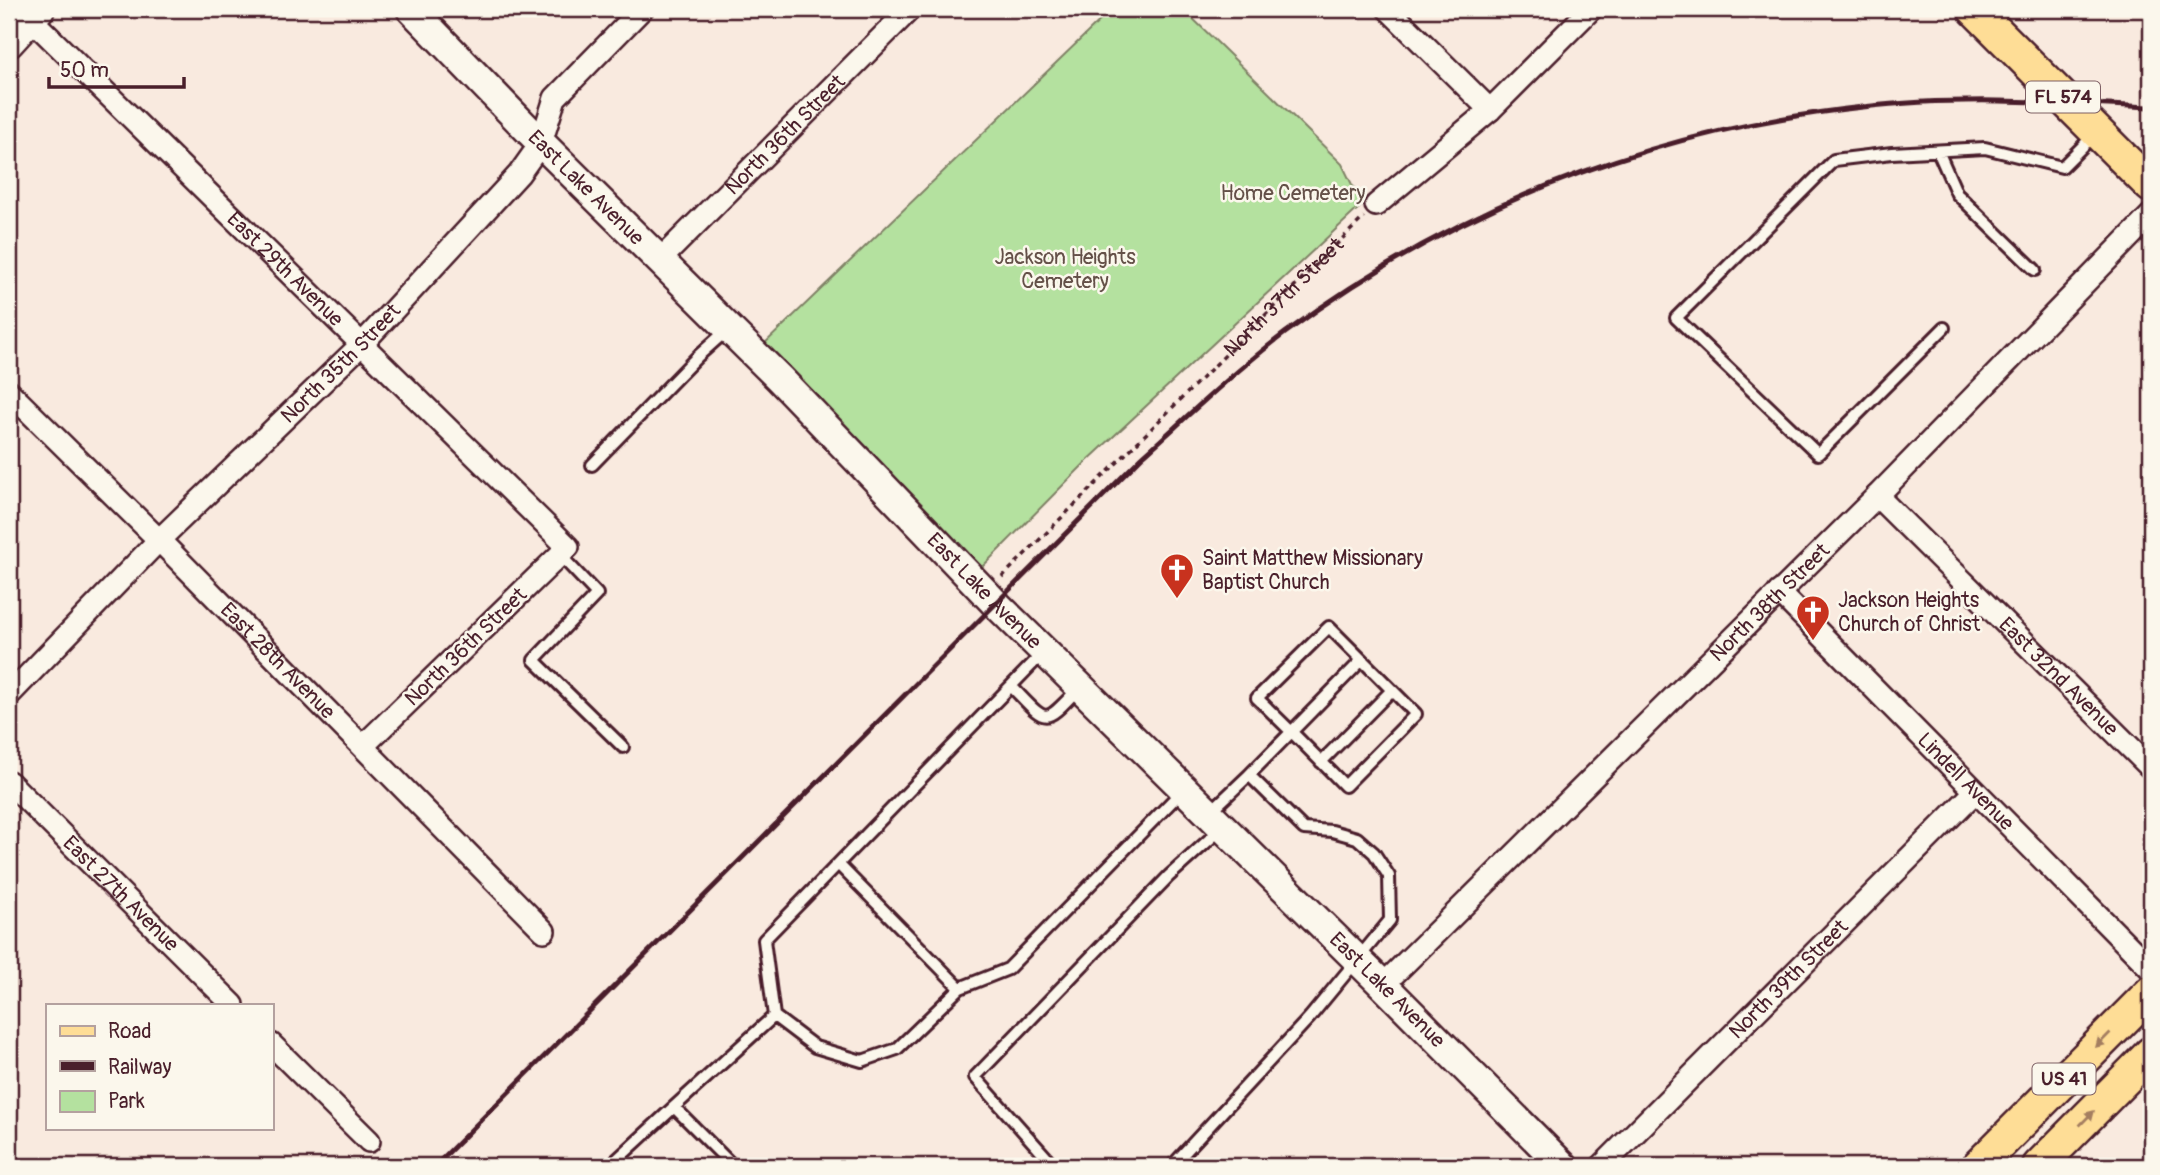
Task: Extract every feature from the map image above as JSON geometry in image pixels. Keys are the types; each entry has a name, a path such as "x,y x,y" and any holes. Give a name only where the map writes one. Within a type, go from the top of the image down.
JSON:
{"main road":[{"name":"FL 574","path":"1974,9 2151,186"},
{"name":"US 41","path":"1978,1166 2151,992"},
{"name":"US 41","path":"2039,1166 2151,1053"}],"street":[{"name":"East Lake Avenue","path":"411,9 541,143 729,328 985,593 1563,1166"},
{"name":"North 35th Street","path":"9,695 159,540 363,343 519,174 541,143 555,97 642,9"},
{"name":"North 36th Street","path":"660,260 910,9"},
{"path":"1388,9 1490,110"},
{"path":"1376,205 1490,110 1591,9"},
{"path":"9,43 36,15"},
{"name":"East 29th Avenue","path":"36,15 363,343 564,551"},
{"name":"North 38th Street","path":"1383,985 1877,496 2151,215"},
{"name":"East 28th Avenue","path":"9,392 159,540 544,931"},
{"name":"East 32nd Avenue","path":"1877,496 2151,768"},
{"name":"North 36th Street","path":"363,746 564,551"},
{"name":"Lindell Avenue","path":"1779,592 2151,969"},
{"name":"East 27th Avenue","path":"9,782 232,1004"},
{"name":"North 39th Street","path":"1602,1166 1975,792"},
{"path":"273,1046 369,1141"}],"lane":[{"path":"1944,328 1818,454 1676,318 1834,160 1985,149 2062,167 2097,132"},
{"path":"1938,151 1957,194 2035,270"},
{"path":"592,465 698,356 729,328"},
{"path":"564,551 597,594 534,660 623,747"},
{"path":"1329,627 1362,660 1416,714 1345,786 1257,698 1329,627"},
{"path":"1044,652 764,940 774,1016 815,1047 862,1061 897,1049 960,988 1008,969 1184,789"},
{"path":"1054,1166 975,1077 1169,876 1249,775 1362,660"},
{"path":"1011,686 1039,715 1046,717 1053,715 1080,687"},
{"path":"1321,762 1392,690"},
{"path":"1172,1166 1310,1017 1390,920 1390,876 1374,853 1357,838 1332,831 1304,829 1249,775"},
{"path":"839,865 960,988"},
{"path":"610,1166 774,1016"},
{"path":"674,1108 733,1166"}],"path":[{"name":"North 37th Street","path":"985,593 1376,205"}],"green space":[{"name":"Jackson Heights Cemetery","path":"1112,9 1183,9 1342,164 1362,205 1085,463 978,571 762,346"}],"railway":[{"path":"435,1166 1142,457 1266,348 1350,288 1418,247 1487,212 1559,181 1632,155 1707,134 1784,118 1899,104 2007,101 2151,107"}],"place":[{"name":"Saint Matthew Missionary Baptist Church","path":"1177,600"},
{"name":"Jackson Heights Church of Christ","path":"1813,642"}],"park label":[{"name":"Home Cemetery","path":"1293,193"}]}
